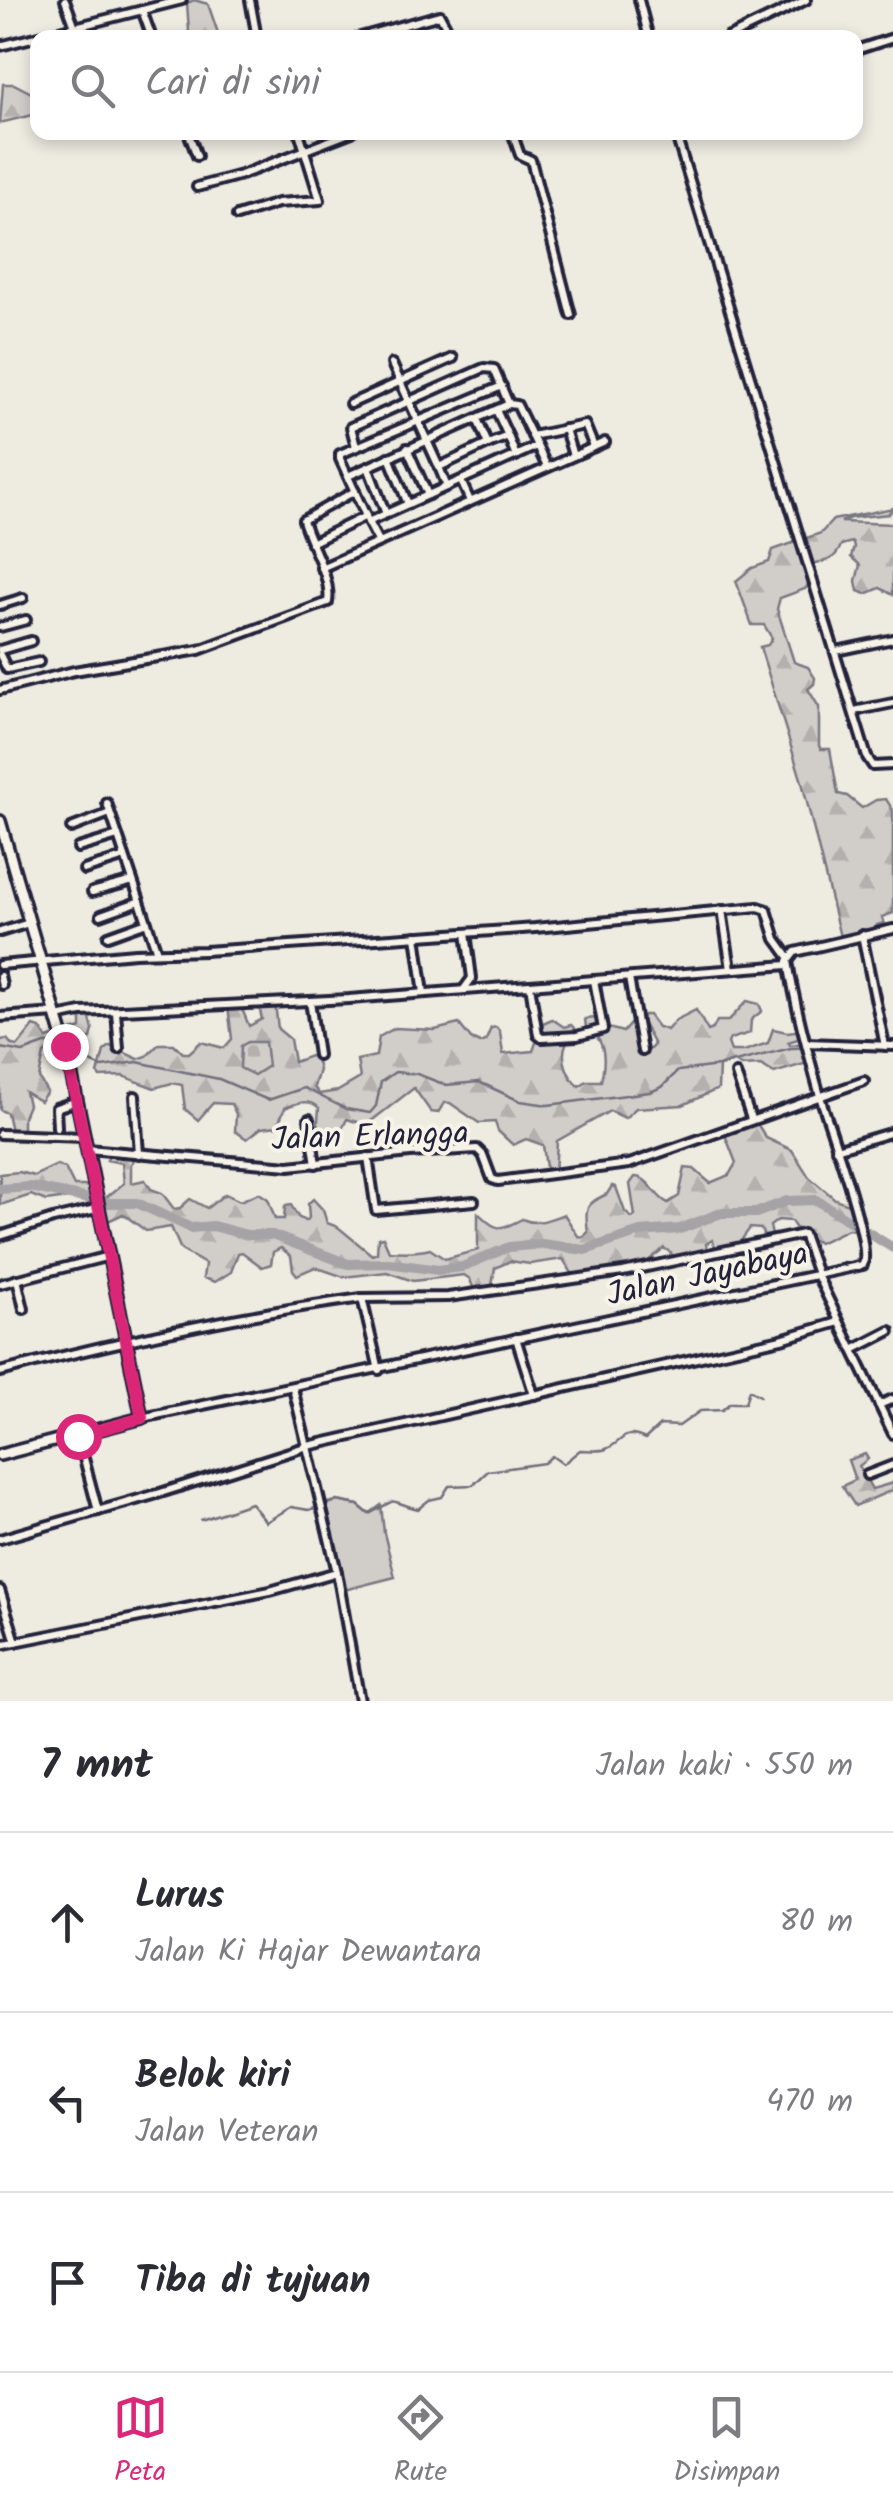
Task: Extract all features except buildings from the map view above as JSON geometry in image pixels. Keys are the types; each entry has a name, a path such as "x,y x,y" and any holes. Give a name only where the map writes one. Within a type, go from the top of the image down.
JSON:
{"main road":[{"path":"0,821 66,1049 142,1418 0,1455"}],"street":[{"path":"64,0 75,27"},
{"path":"63,30 182,0"},
{"path":"250,0 256,30"},
{"path":"744,30 806,0"},
{"path":"642,1 647,30"},
{"path":"142,10 149,30"},
{"path":"387,30 440,15 448,30"},
{"path":"0,46 30,38"},
{"path":"863,48 893,38"},
{"path":"191,140 198,156"},
{"path":"237,216 278,203 320,200 302,140"},
{"path":"196,187 241,175 331,140"},
{"path":"515,140 520,155 531,160 571,315"},
{"path":"677,140 870,762 878,767 893,764"},
{"path":"350,404 452,358"},
{"path":"392,364 448,487"},
{"path":"356,446 351,427 484,368 494,369 509,404"},
{"path":"378,541 339,455 502,386"},
{"path":"348,476 509,404 517,405 547,467"},
{"path":"496,410 516,456"},
{"path":"476,419 488,444"},
{"path":"532,436 585,425 594,447"},
{"path":"565,428 574,456"},
{"path":"439,467 508,436"},
{"path":"322,568 605,442"},
{"path":"311,543 537,446"},
{"path":"407,448 428,495"},
{"path":"389,457 408,504"},
{"path":"368,467 386,514"},
{"path":"461,481 470,501"},
{"path":"0,690 74,671 221,644 268,622 328,602 322,568 304,518 356,491"},
{"path":"0,605 23,598"},
{"path":"0,627 26,620"},
{"path":"835,651 893,638"},
{"path":"31,642 0,652 7,669 39,662"},
{"path":"854,711 893,703"},
{"path":"106,803 157,952"},
{"path":"71,828 110,813"},
{"path":"78,848 118,836"},
{"path":"84,870 125,857"},
{"path":"92,892 133,880"},
{"path":"101,914 140,900"},
{"name":"Jalan Jayabaya","path":"142,1418 866,1264 807,1047 788,961 764,908 722,910"},
{"path":"0,965 466,934 722,910 731,969"},
{"path":"108,936 147,922"},
{"path":"0,932 29,923"},
{"path":"0,1017 424,994 731,969 788,961 893,929"},
{"path":"464,989 472,978 466,934"},
{"path":"416,936 424,994"},
{"path":"807,1047 889,1046 862,936"},
{"path":"0,976 2,985"},
{"path":"629,978 642,1051"},
{"path":"530,984 538,1035 577,1036 603,1029 594,980"},
{"path":"310,1001 318,1055"},
{"path":"116,1012 119,1049"},
{"path":"736,1074 751,1119"},
{"name":"Jalan Erlangga","path":"87,1148 264,1165 477,1150 492,1178 498,1181 630,1164 864,1081"},
{"path":"135,1096 139,1154"},
{"path":"57,1127 56,1108 78,1101"},
{"path":"309,1119 316,1164"},
{"path":"836,1148 893,1132"},
{"path":"0,1134 84,1137"},
{"path":"368,1157 376,1210 474,1201"},
{"path":"0,1236 99,1202"},
{"path":"0,1372 242,1315 362,1298 448,1297 623,1272 804,1234 818,1276 893,1434"},
{"path":"0,1284 110,1256"},
{"path":"17,1279 24,1309"},
{"path":"362,1298 379,1370"},
{"path":"0,1539 308,1446 782,1340 839,1322"},
{"path":"852,1350 890,1332"},
{"path":"516,1338 534,1395"},
{"path":"293,1388 337,1572 360,1701"},
{"path":"879,1405 893,1400"},
{"path":"78,1436 98,1511"},
{"path":"867,1475 893,1465"},
{"path":"0,1645 270,1591 337,1572"},
{"path":"0,1590 16,1642"}],"green space":[{"path":"194,0 208,4 217,30 189,30 187,3"},
{"path":"3,84 14,84 30,92 30,116 0,123"},
{"path":"893,508 889,514 841,522 893,524 893,595 880,588 866,594 858,591 860,565 851,557 852,542 841,545 829,560 807,564 813,582 780,598 777,609 794,662 808,667 815,678 808,689 819,707 819,746 830,749 838,794 862,808 886,799 893,810 893,913 882,917 884,923 877,925 878,932 841,941 802,782 760,647 768,645 772,638 764,625 752,625 736,581 752,568 769,562 773,550 821,533 833,520"},
{"path":"747,1001 759,1004 762,1011 751,1020 750,1033 730,1039 731,1051 768,1043 773,1029 803,1030 805,1037 788,1042 806,1043 811,1062 774,1073 761,1065 741,1066 733,1061 719,1066 718,1089 683,1105 636,1108 625,1118 610,1111 557,1141 555,1174 547,1175 543,1145 526,1139 513,1145 498,1131 495,1122 479,1123 450,1103 444,1103 438,1113 431,1112 414,1088 366,1125 347,1119 343,1127 323,1136 317,1132 319,1108 303,1102 285,1108 277,1126 261,1128 247,1139 235,1131 236,1114 231,1104 213,1103 198,1120 185,1109 182,1085 172,1083 154,1088 123,1076 98,1074 104,1051 110,1046 138,1059 159,1044 174,1044 183,1053 189,1053 201,1042 224,1048 232,1039 228,1006 240,1004 249,1026 262,1019 258,1003 275,1003 278,1029 290,1039 294,1062 310,1056 316,1059 319,1070 314,1087 319,1094 338,1091 360,1078 357,1060 376,1056 379,1037 395,1028 435,1030 459,1024 471,1039 480,1043 496,1027 503,1054 533,1051 543,1023 552,1019 575,1029 564,1055 568,1073 579,1086 587,1081 601,1081 604,1065 601,1044 586,1028 585,1019 598,1018 608,1028 623,1032 637,1023 641,1051 647,1052 654,1045 641,1020 644,1015 667,1030 676,1020 696,1010 708,1031 717,1021 728,1021"},
{"path":"89,1015 91,1038 65,1041 44,1054 39,1078 47,1092 40,1101 25,1092 28,1105 23,1135 12,1135 7,1113 0,1110 0,1040 7,1039 18,1046 34,1026 47,1039 81,1028 81,1019"},
{"path":"265,1042 268,1066 254,1075 240,1068 241,1046"},
{"path":"755,1120 766,1138 792,1150 809,1177 835,1199 853,1206 860,1231 848,1229 819,1243 800,1235 791,1221 778,1220 770,1226 773,1240 766,1242 761,1229 750,1228 735,1249 718,1253 712,1240 706,1244 709,1255 675,1261 664,1248 637,1270 575,1278 563,1259 530,1264 510,1261 495,1268 491,1291 475,1293 470,1279 464,1275 413,1281 387,1272 344,1277 315,1267 297,1275 291,1256 281,1248 273,1252 271,1264 262,1267 238,1253 231,1272 215,1282 203,1278 205,1264 181,1250 171,1227 146,1231 123,1214 108,1221 99,1201 46,1201 31,1195 0,1205 0,1174 19,1172 34,1176 57,1165 65,1168 74,1186 95,1186 100,1201 124,1183 122,1163 107,1160 112,1151 137,1156 131,1164 131,1183 145,1180 174,1209 190,1199 207,1208 225,1194 240,1201 259,1193 268,1199 275,1219 284,1219 285,1206 291,1205 305,1221 313,1199 323,1210 327,1223 338,1227 372,1255 377,1253 378,1238 383,1237 389,1251 430,1249 445,1259 478,1250 478,1213 498,1227 522,1219 538,1222 564,1214 578,1236 583,1237 588,1232 588,1207 612,1186 632,1218 635,1216 630,1184 635,1177 645,1180 668,1203 679,1196 685,1168 694,1169 710,1183 729,1175 736,1163 724,1132"},
{"path":"865,1454 868,1459 859,1466 872,1489 893,1483 893,1490 855,1506 842,1486 855,1480 848,1460"},
{"path":"337,1501 358,1505 369,1514 381,1505 395,1577 340,1591 322,1504"}],"waterway":[{"path":"0,1048 23,1052 45,1044 61,1044"},
{"path":"70,1053 102,1067 137,1062 219,1079 268,1100 304,1088 346,1109 370,1113 376,1106 381,1082 395,1072 417,1074 446,1085 479,1082 520,1101 548,1105 650,1092 662,1087 678,1071 719,1066 791,1048 822,1047"},
{"path":"0,1189 30,1187 109,1203 137,1203 191,1228 213,1226 247,1235 272,1235 348,1264 388,1263 438,1270 462,1267 509,1247 542,1244 585,1250 640,1232 680,1229 721,1213 756,1213 787,1201 816,1200 893,1248"},
{"path":"201,1520 251,1503 266,1522 291,1507 309,1510 337,1501 358,1505 369,1514 394,1501 418,1509 429,1500 442,1497 449,1486 473,1485 488,1471 544,1463 552,1456 563,1464 580,1450 603,1450 627,1435 645,1439 660,1425 679,1426 700,1411 745,1403 749,1390 760,1396"}],"route":[{"path":"65,1046 142,1418 78,1436"}]}
